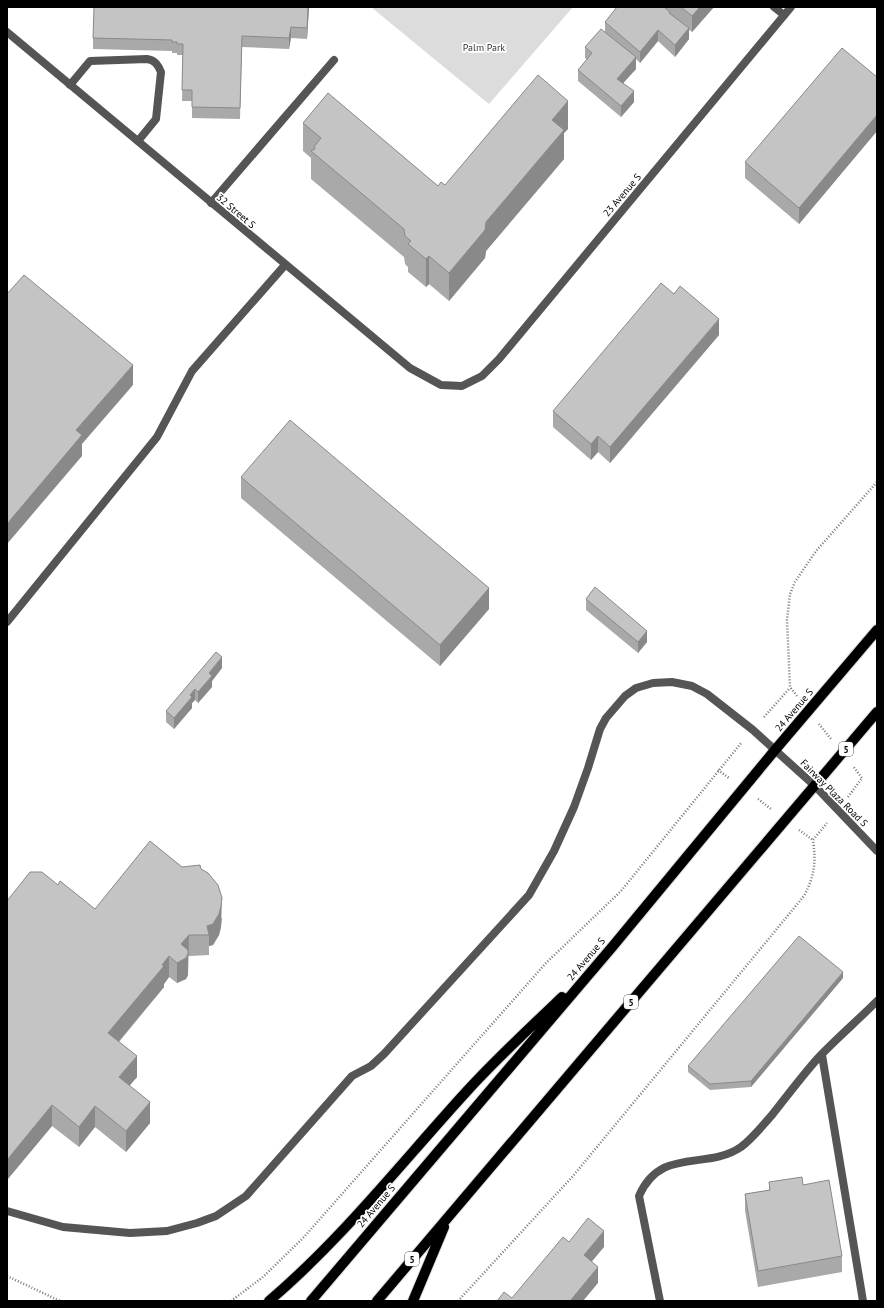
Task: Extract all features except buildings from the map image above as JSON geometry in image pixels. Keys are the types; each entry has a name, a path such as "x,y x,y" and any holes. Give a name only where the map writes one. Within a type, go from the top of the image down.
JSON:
{"main road":[{"name":"24 Avenue S","path":"311,1301 613,946 775,750 877,630"},
{"name":"5","path":"377,1301 877,712"},
{"path":"269,1301 329,1245 468,1090 613,946"},
{"path":"413,1301 448,1217"}],"street":[{"path":"774,7 784,15"},
{"name":"23 Avenue S","path":"462,386 482,376 499,359 790,7"},
{"name":"32 Street S","path":"7,32 410,368 441,385 462,386"},
{"path":"70,85 90,61 147,59 155,62 161,72 156,119 138,141"},
{"path":"211,203 334,60"},
{"path":"7,622 157,438 192,371 285,265"},
{"name":"Fairway Plaza Road S","path":"7,1211 63,1227 118,1233 154,1232 178,1228 216,1216 246,1196 352,1076 370,1066 384,1054 530,895 554,851 574,807 600,729 615,707 625,696 636,688 652,683 672,682 692,686 707,694 753,730 815,786 877,852"},
{"path":"660,1301 639,1196 643,1188 656,1173 665,1166 722,1156 740,1148 755,1135 822,1055 877,1001"},
{"path":"822,1055 863,1301"}],"path":[{"path":"790,687 787,620 790,594 795,582 816,550 877,482"},
{"path":"231,1301 263,1277 304,1237 545,964 620,891 718,770 814,840 816,857 811,883 804,896 573,1176 458,1301"},
{"path":"7,1276 60,1301"}],"green space":[{"name":"Palm Park","path":"371,7 573,7 489,104"}]}
